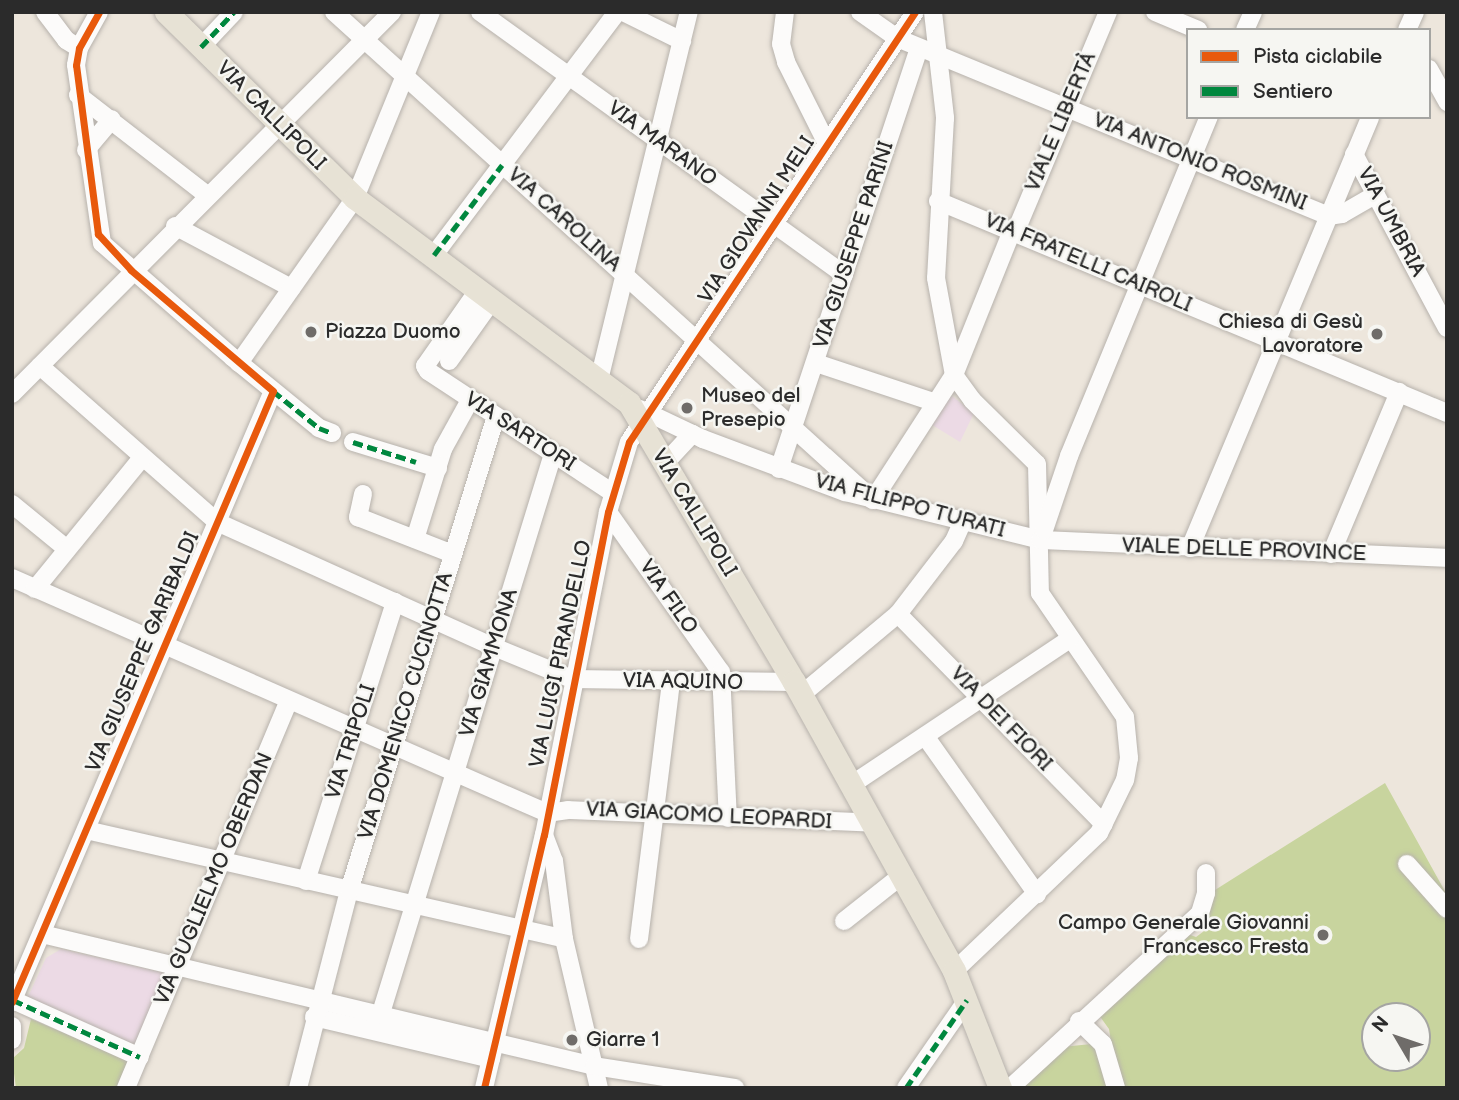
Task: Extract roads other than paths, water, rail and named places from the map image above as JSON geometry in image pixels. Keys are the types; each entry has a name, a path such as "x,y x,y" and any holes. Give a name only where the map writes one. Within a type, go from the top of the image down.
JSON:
{"main road":[{"name":"VIA CALLIPOLI","path":"166,12 276,124 355,198 629,402 645,420 665,463 797,688 954,971 1000,1088"}],"street":[{"path":"45,12 66,40 79,48"},
{"path":"99,12 79,48 78,95 98,234 131,271 235,360 319,428 332,433"},
{"path":"201,47 234,12"},
{"name":"VIA CAROLINA","path":"334,12 873,499"},
{"path":"12,394 276,124 392,12"},
{"path":"235,360 287,286 355,198 368,158 431,12"},
{"name":"VIA MARANO","path":"480,12 844,275"},
{"path":"434,255 617,12"},
{"path":"623,12 682,41"},
{"path":"599,380 689,12"},
{"path":"785,12 781,44 786,62 827,144"},
{"name":"VIA ANTONIO ROSMINI","path":"860,12 917,55 1068,108 1328,216"},
{"name":"VIA GIOVANNI MELI","path":"645,420 827,144 892,38 915,12"},
{"path":"933,12 932,29 945,63 945,117 938,201 936,278 954,375 972,400 1037,464 1051,473 1057,472 1069,456"},
{"name":"VIALE LIBERTÀ","path":"873,499 954,375 967,338 1108,12"},
{"path":"1155,12 1193,28"},
{"path":"1246,28 1253,12"},
{"path":"1408,28 1415,12"},
{"name":"VIA GIUSEPPE PARINI","path":"779,469 917,55"},
{"path":"1431,73 1447,102"},
{"path":"78,95 207,195"},
{"path":"86,149 112,119"},
{"path":"1041,540 1069,456 1208,119"},
{"path":"1190,548 1369,119"},
{"name":"VIA UMBRIA","path":"1354,154 1447,328"},
{"path":"1328,216 1342,214 1376,194"},
{"name":"VIA FRATELLI CAIROLI","path":"938,201 1442,409"},
{"path":"175,226 287,286"},
{"path":"449,361 486,294"},
{"name":"VIA SARTORI","path":"486,294 425,366 428,371 613,493"},
{"path":"944,328 967,338"},
{"path":"816,363 936,403"},
{"path":"40,366 217,523 432,620 572,679"},
{"name":"VIA GIUSEPPE GARIBALDI","path":"13,1001 48,933 86,830 273,391"},
{"path":"1331,554 1399,391"},
{"path":"415,539 438,468 470,400"},
{"name":"VIA DOMENICO CUCINOTTA","path":"298,1088 318,997 349,891 496,416"},
{"name":"VIA FILIPPO TURATI","path":"645,420 697,436 779,469 873,499 1041,540"},
{"name":"VIA LUIGI PIRANDELLO","path":"484,1088 544,835 572,679 608,512 629,442 645,420"},
{"path":"665,463 697,436"},
{"path":"353,442 438,468"},
{"name":"VIA GIAMMONA","path":"414,906 553,454"},
{"path":"35,589 142,458"},
{"path":"954,971 1037,894 1104,824 1129,758 1125,717 1040,593 1041,540 1037,464"},
{"path":"363,494 358,517 453,554"},
{"path":"12,504 67,549"},
{"name":"VIA FILO","path":"608,512 721,672 721,683"},
{"path":"797,688 898,614 954,541 963,521"},
{"name":"VIALE DELLE PROVINCE","path":"1041,540 1447,558"},
{"path":"12,578 547,813"},
{"name":"VIA TRIPOLI","path":"306,881 395,602"},
{"name":"VIA DEI FIORI","path":"898,614 1104,824"},
{"path":"851,785 1070,639"},
{"name":"VIA AQUINO","path":"572,679 797,688"},
{"path":"639,939 671,682"},
{"path":"721,683 728,818"},
{"name":"VIA GUGLIELMO OBERDAN","path":"127,1088 289,701"},
{"path":"925,736 1037,894"},
{"name":"VIA GIACOMO LEOPARDI","path":"547,813 568,810 872,823"},
{"path":"86,830 414,906 520,934 564,939"},
{"path":"544,835 554,861 564,939 599,1088"},
{"path":"1407,864 1447,909"},
{"path":"1010,1088 1079,1021 1200,913 1206,894 1206,873"},
{"path":"844,920 901,876"},
{"path":"381,1013 414,906"},
{"path":"48,933 594,1066 735,1088"},
{"path":"906,1088 967,1000"},
{"path":"13,1001 140,1057"},
{"path":"314,1017 491,1059"},
{"path":"1079,1021 1102,1044 1116,1088"},
{"path":"12,1026 12,1040"}],"place":[{"name":"Piazza Duomo","path":"311,332"},
{"name":"Chiesa di Gesù Lavoratore","path":"1377,334"},
{"name":"Museo del Presepio","path":"687,408"},
{"name":"Campo Generale Giovanni Francesco Fresta","path":"1323,935"},
{"name":"Giarre 1","path":"572,1040"}]}
